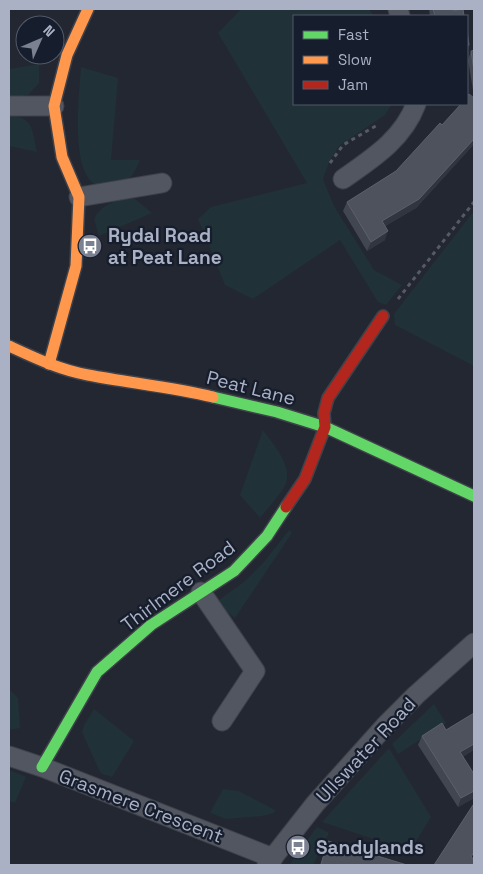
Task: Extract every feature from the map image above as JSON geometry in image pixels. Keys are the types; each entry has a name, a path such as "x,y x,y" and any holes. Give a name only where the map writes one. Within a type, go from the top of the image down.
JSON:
{"street":[{"path":"49,364 76,266 79,198 62,157 54,106 67,55 88,9"},
{"path":"336,173 364,165 398,135 411,118 416,105"},
{"path":"9,106 54,106"},
{"path":"79,198 162,183"},
{"name":"Thirlmere Road","path":"42,767 97,672 151,625 234,571 267,536 305,479 325,427 324,413 328,398 383,316"},
{"name":"Peat Lane","path":"9,346 49,364 87,375 186,390 277,412 325,427 474,496"},
{"path":"201,592 255,671 222,721"},
{"name":"Ullswater Road","path":"270,861 315,804 385,726 416,695 474,643"},
{"name":"Grasmere Crescent","path":"9,756 42,767 270,861"}],"path":[{"path":"336,173 337,152 343,145 380,122"},
{"path":"383,316 474,202"}],"shaded area":[{"path":"241,9 369,9 373,15 293,15 293,105 391,105 385,115 339,146 329,162 323,179 334,206 374,270 402,285 386,305 378,302 340,240 253,299 225,285 198,219 211,207 307,183 218,33"},
{"path":"39,65 39,83 28,95 9,97 9,69"},
{"path":"81,67 118,78 111,160 140,160 133,174 119,183 98,187 90,180 84,169 78,141"},
{"path":"9,116 28,122 33,131 37,152 9,146"},
{"path":"122,199 135,199 152,213 99,236 94,219 96,215 105,206"},
{"path":"474,211 474,366 395,325 394,314"},
{"path":"263,430 284,462 287,476 282,491 260,518 240,495"},
{"path":"289,530 292,533 235,618 226,611 219,600 245,581 263,563"},
{"path":"9,689 18,698 20,728 9,730"},
{"path":"434,704 446,723 398,754 392,744"},
{"path":"94,709 134,741 112,777 102,774 99,770 82,732"},
{"path":"389,748 431,817 410,851 322,822"},
{"path":"9,770 26,777 15,803 9,801"},
{"path":"223,789 239,791 275,810 274,813 226,819 210,813"},
{"path":"317,827 329,833 313,865 289,865"}],"building":[{"path":"433,9 453,9 453,11 463,9 464,15 435,15"},
{"path":"474,50 474,71 471,51"},
{"path":"469,94 474,98 474,139 419,199 382,221 388,231 371,242 347,202 396,171 440,123 442,125 460,105 468,105"},
{"path":"474,713 474,744 460,752 474,774 474,791 461,798 422,736 442,723 446,730"},
{"path":"473,805 474,852 471,857 474,859 474,865 434,865"},
{"path":"328,841 407,865 324,865 321,864"}],"traffic: fast":[{"path":"213,397 277,412 325,427 474,496"},
{"path":"42,767 97,672 151,625 234,571 267,536 286,507"}],"traffic: slow":[{"path":"49,364 76,266 79,197 62,157 54,106 67,55 88,9"},
{"path":"9,346 48,363 78,373 213,397"}],"traffic: jam":[{"path":"286,507 305,479 325,427 324,413 328,398 383,316"}],"place":[{"name":"Rydal Road at Peat Lane","path":"90,246"},
{"name":"Sandylands","path":"298,847"}]}
